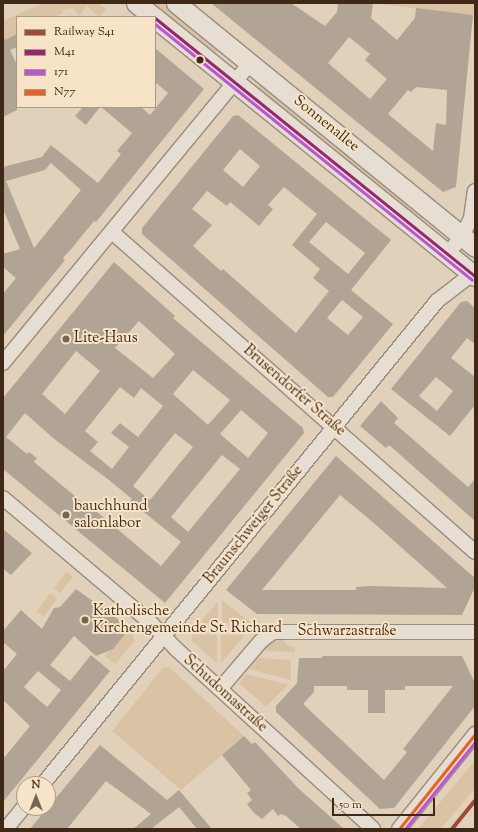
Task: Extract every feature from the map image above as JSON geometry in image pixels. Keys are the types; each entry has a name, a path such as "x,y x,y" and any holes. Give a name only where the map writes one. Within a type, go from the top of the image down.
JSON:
{"main road":[{"name":"Sonnenallee","path":"136,3 152,16"},
{"name":"Sonnenallee","path":"176,3 468,242"},
{"name":"Sonnenallee","path":"156,20 473,275"}],"street":[{"path":"3,363 250,63"},
{"path":"447,255 468,242 475,191"},
{"name":"Brusendorfer Straße","path":"112,232 334,426 475,552"},
{"name":"Braunschweiger Straße","path":"50,776 436,301 473,275"},
{"name":"Schudomastraße","path":"3,498 152,624 372,829"},
{"name":"Schwarzastraße","path":"220,688 261,641 273,632 475,632"},
{"path":"399,829 475,734"},
{"path":"6,829 17,816"}],"shaded area":[{"path":"43,3 99,3 106,9 100,16 98,16 87,6 79,16 74,8 62,10 63,13 56,16 16,16 16,34 3,41 3,21"},
{"path":"149,3 165,3 190,24 188,26 195,31 197,29 220,47 213,55"},
{"path":"370,3 474,3 473,15"},
{"path":"260,83 432,221 431,226 424,217 422,219 368,181 255,89"},
{"path":"66,572 73,577 60,593 54,589"},
{"path":"50,593 57,598 44,617 36,612"},
{"path":"222,600 251,623 222,623"},
{"path":"218,601 218,623 200,623"},
{"path":"130,625 133,627 134,642 115,664 105,656"},
{"path":"195,634 217,635 217,663 192,641 192,636"},
{"path":"221,635 245,635 221,663"},
{"path":"281,638 290,647 295,647 295,652 266,651 263,646 269,641"},
{"path":"258,658 291,660 291,680 249,669"},
{"path":"169,667 244,736 181,790 112,731 163,668"},
{"path":"246,674 288,685 266,707 239,683"},
{"path":"475,760 475,788 468,797 440,829 418,829"}],"building":[{"path":"211,3 291,3 325,26 337,12 338,3 373,3 371,18 397,40 415,18 416,8 473,15 456,187 443,192","holes":["349,37 370,54 365,60 387,79 370,99 328,63","416,87 447,90 446,125 436,123 433,151 388,114 408,90 411,92"]},
{"path":"3,34 5,40 16,34 16,47 10,50 16,63 17,110 3,117"},
{"path":"156,49 204,89 96,222 94,221 63,258 65,260 3,336 3,294 16,278 3,267 3,254 20,249 3,209 3,167 42,157 51,145 98,183 121,154 117,151 132,133 102,108 142,108 150,115 168,93 156,83","holes":["51,163 81,190 34,248 6,181 45,170"]},
{"path":"82,108 99,108 86,125 75,116"},
{"path":"238,115 391,240 351,290 393,324 333,397 328,397 142,234 142,228 233,116","holes":["240,149 260,166 243,187 223,170","284,187 317,214 292,245 320,269 313,278 329,291 296,333 223,269 221,271 193,246 212,225 192,209 207,191 227,206 230,202 259,226 273,209 268,205","326,222 365,253 348,274 309,242","342,300 363,317 348,335 327,318"]},
{"path":"114,262 175,316 173,318 303,428 304,433 165,603 3,469 3,398","holes":["139,321 175,354 153,378 115,348","76,351 100,371 65,414 42,394","193,370 230,400 208,425 173,394","120,387 134,398 141,388 163,406 138,437 120,423 111,433 129,447 112,469 90,451 98,442 85,431","241,410 268,433 248,458 220,434","25,413 53,438 132,499 130,501 181,542 161,566 89,505 88,507 34,462 37,458 29,452 27,454 6,437","175,433 193,447 150,500 133,486","222,455 240,469 188,532 171,517"]},
{"path":"467,301 475,308 475,344 467,338 451,358 475,377 475,405 450,436 391,389 461,302","holes":["436,377 453,391 437,411 419,396"]},
{"path":"381,401 398,418 394,423 468,487 475,479 475,521 389,445 386,448 360,426"},
{"path":"336,456 475,578 475,587 462,615 257,614 226,590","holes":["340,495 447,588 370,586 356,587 356,590 262,590"]},
{"path":"3,529 32,553 11,575 3,569"},
{"path":"76,589 130,628 113,649 96,656 74,636 50,665 70,681 91,655 110,671 24,776 16,776 16,786 3,802 3,759 30,726 3,700 3,671 17,654 3,642 3,631 21,610 42,629 54,608 60,607","holes":["38,671 61,690 47,707 24,687"]},
{"path":"323,656 462,656 475,683 475,706 394,808 380,809 276,712 276,706 297,683 299,658 321,658","holes":["314,686 347,686 347,690 368,690 368,713 385,713 385,690 405,690 405,686 453,686 403,749 407,752 384,780 303,704 314,692"]},
{"path":"244,736 252,744 255,742 298,788 344,829 301,829 286,816 281,814 278,816 273,809 262,819 254,813 247,804 252,800 247,793 251,790 222,755"},
{"path":"100,745 167,800 179,790 212,829 197,829 179,807 151,829 133,829 151,814 106,781 67,829 30,829 41,816 56,816 56,798"}],"rail line":[{"name":"S41","path":"452,829 475,801"}],"transit line":[{"name":"M41","path":"156,19 475,276"},
{"name":"171","path":"156,25 472,280"},
{"name":"N77","path":"399,829 475,734"},
{"name":"171","path":"405,829 475,742"}],"place":[{"name":"Lite-Haus","path":"66,339"},
{"name":"bauchhund salonlabor","path":"66,515"},
{"name":"Katholische Kirchengemeinde St. Richard","path":"85,620"}]}
